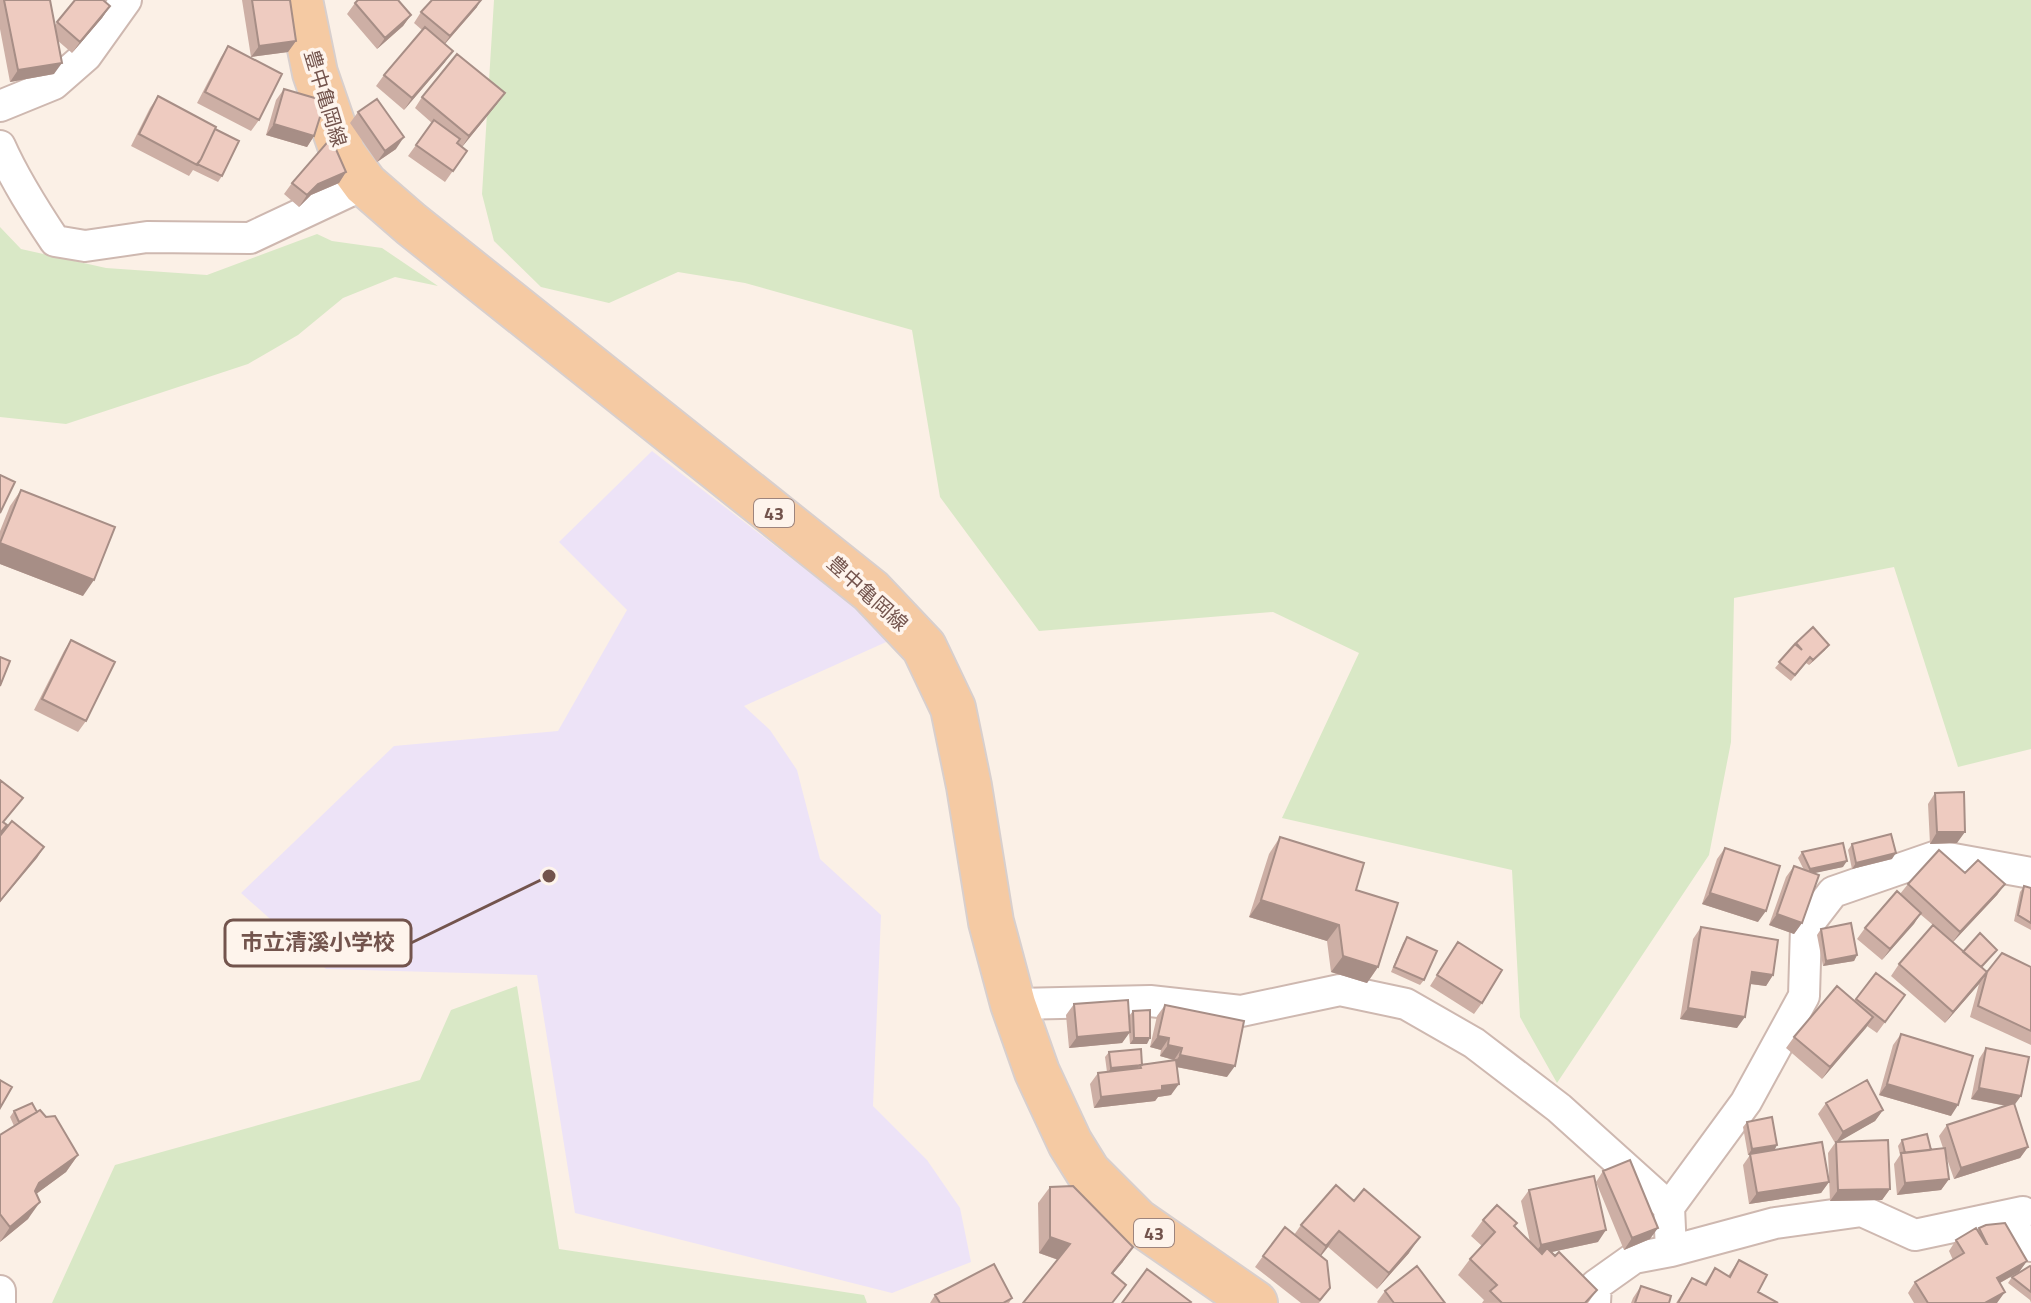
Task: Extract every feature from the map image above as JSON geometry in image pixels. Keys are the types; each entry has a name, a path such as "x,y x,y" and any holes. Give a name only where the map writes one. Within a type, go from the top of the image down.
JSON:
{"main road":[{"name":"豊中亀岡線","path":"300,0 315,73 343,154 365,184 871,591 924,647 953,708 991,922 1013,1004 1052,1108 1088,1172 1137,1221 1255,1303"}],"street":[{"path":"0,106 54,84 86,56 126,0"},
{"path":"0,146 33,208 55,241 85,246 147,237 250,238 365,184"},
{"path":"1671,1251 1669,1207 1746,1102 1804,996 1806,927 1833,892 1937,856 2031,873"},
{"path":"1013,1004 1150,1001 1241,1011 1340,990 1406,1004 1474,1043 1559,1108 1669,1207"},
{"path":"1595,1303 1596,1285 1634,1258 1775,1223 1862,1211 1915,1235 2012,1215 2031,1246"},
{"path":"0,1291 0,1303"}],"shaded area":[{"path":"652,451 895,638 744,706 770,730 797,770 820,859 881,915 873,1106 927,1160 960,1208 971,1262 892,1293 575,1213 537,975 326,969 241,893 394,746 558,731 627,610 559,542"}],"green space":[{"path":"494,0 2031,0 2031,749 1958,767 1894,567 1734,598 1731,742 1709,855 1557,1083 1520,1017 1512,870 1282,818 1359,653 1273,612 1039,631 940,497 912,330 745,283 678,272 609,303 541,287 494,241 482,194"},
{"path":"0,227 21,249 106,268 207,275 317,234 332,241 382,248 438,286 395,277 343,298 298,335 248,364 66,424 0,417"},
{"path":"517,986 559,1249 864,1295 867,1303 52,1303 115,1165 420,1080 451,1010"}],"building":[{"path":"4,0 50,0 62,63 18,70"},
{"path":"75,0 103,0 110,6 80,42 57,22"},
{"path":"252,0 290,0 296,41 259,46"},
{"path":"358,0 398,0 411,15 385,38 355,3"},
{"path":"432,0 481,0 450,36 421,12"},
{"path":"425,27 453,51 412,98 384,75"},
{"path":"228,46 282,74 259,120 205,92"},
{"path":"457,54 505,93 469,136 422,97"},
{"path":"284,89 325,101 314,136 274,124"},
{"path":"158,96 216,127 197,165 139,134"},
{"path":"377,99 404,137 385,151 358,112"},
{"path":"434,120 460,139 457,143 467,151 453,171 416,145"},
{"path":"215,129 239,141 222,176 197,164"},
{"path":"331,138 346,172 318,184 307,195 292,183"},
{"path":"0,475 15,482 0,513"},
{"path":"21,490 115,527 94,580 0,543"},
{"path":"1813,627 1829,645 1813,660 1810,657 1795,675 1779,662 1795,644 1802,650 1796,643"},
{"path":"71,640 115,662 86,721 42,699"},
{"path":"0,657 10,661 0,686"},
{"path":"0,780 23,798 3,822 7,825 0,833"},
{"path":"1964,792 1965,832 1937,832 1935,793"},
{"path":"12,821 44,847 0,901 0,836"},
{"path":"1891,834 1896,853 1856,863 1852,844"},
{"path":"1280,837 1364,863 1356,890 1398,903 1378,967 1343,956 1339,925 1261,900"},
{"path":"1843,843 1847,861 1810,869 1802,852"},
{"path":"1725,848 1780,866 1766,911 1710,893"},
{"path":"1939,850 1965,873 1978,860 2005,884 1960,932 1908,884"},
{"path":"1794,866 1819,875 1802,923 1777,914"},
{"path":"2024,886 2031,888 2031,923 2018,915"},
{"path":"1897,891 1921,913 1890,949 1865,928"},
{"path":"1851,923 1857,955 1826,961 1821,929"},
{"path":"1933,925 1987,972 1953,1012 1899,964"},
{"path":"1701,927 1778,940 1773,975 1752,972 1745,1017 1688,1008"},
{"path":"1980,933 1997,950 1981,967 1963,952"},
{"path":"1407,937 1437,951 1424,980 1394,967"},
{"path":"1458,942 1502,970 1482,1003 1437,975"},
{"path":"2002,953 2031,967 2031,1031 1978,1006 1987,972"},
{"path":"1876,973 1905,995 1885,1022 1856,999"},
{"path":"1837,986 1873,1017 1830,1067 1794,1037"},
{"path":"1128,1000 1130,1032 1077,1037 1074,1004"},
{"path":"1165,1005 1244,1021 1235,1066 1180,1055 1182,1048 1168,1045 1169,1038 1158,1036"},
{"path":"1150,1010 1150,1038 1134,1038 1133,1011"},
{"path":"1901,1034 1973,1056 1958,1105 1887,1084"},
{"path":"1986,1048 2029,1057 2021,1096 1979,1088"},
{"path":"1141,1049 1142,1065 1111,1068 1109,1052"},
{"path":"1176,1060 1179,1084 1162,1086 1162,1090 1101,1097 1098,1073"},
{"path":"0,1080 12,1087 0,1108"},
{"path":"1867,1080 1883,1110 1843,1132 1826,1103"},
{"path":"32,1103 37,1112 19,1122 14,1111"},
{"path":"2014,1103 2028,1147 1961,1168 1947,1125"},
{"path":"40,1110 46,1117 55,1116 78,1155 39,1183 35,1191 40,1202 10,1227 0,1214 0,1135"},
{"path":"1772,1117 1777,1145 1752,1149 1747,1122"},
{"path":"1927,1134 1931,1150 1905,1153 1902,1140"},
{"path":"1888,1140 1890,1189 1838,1190 1836,1142"},
{"path":"1822,1142 1829,1182 1757,1193 1750,1154"},
{"path":"1945,1148 1949,1179 1905,1183 1901,1153"},
{"path":"1630,1160 1658,1228 1632,1238 1603,1171"},
{"path":"1594,1176 1606,1230 1541,1245 1529,1190"},
{"path":"1336,1185 1354,1201 1364,1189 1420,1237 1389,1273 1339,1231 1326,1246 1301,1225"},
{"path":"1073,1186 1133,1247 1112,1273 1126,1285 1112,1303 1023,1303 1070,1244 1050,1237 1050,1187"},
{"path":"1497,1205 1517,1223 1514,1226 1542,1254 1547,1248 1555,1256 1559,1252 1597,1290 1585,1303 1502,1303 1490,1291 1497,1285 1470,1259 1495,1232 1483,1220"},
{"path":"2005,1223 2027,1261 1997,1278 2005,1292 1985,1303 1928,1303 1915,1282 1964,1253 1956,1240 1976,1228 1987,1244 1979,1228"},
{"path":"1285,1227 1327,1261 1330,1288 1320,1300 1263,1256"},
{"path":"1739,1260 1767,1275 1758,1292 1778,1303 1678,1303 1692,1278 1706,1285 1715,1268 1730,1277"},
{"path":"994,1264 1012,1298 1003,1303 940,1303 935,1295"},
{"path":"1417,1266 1445,1303 1394,1303 1385,1291"},
{"path":"2031,1267 2031,1292 2012,1277"},
{"path":"1147,1269 1191,1302 1122,1303"},
{"path":"1641,1286 1671,1296 1669,1303 1635,1303"}],"place":[{"name":"市立清溪小学校","path":"549,876"}]}
